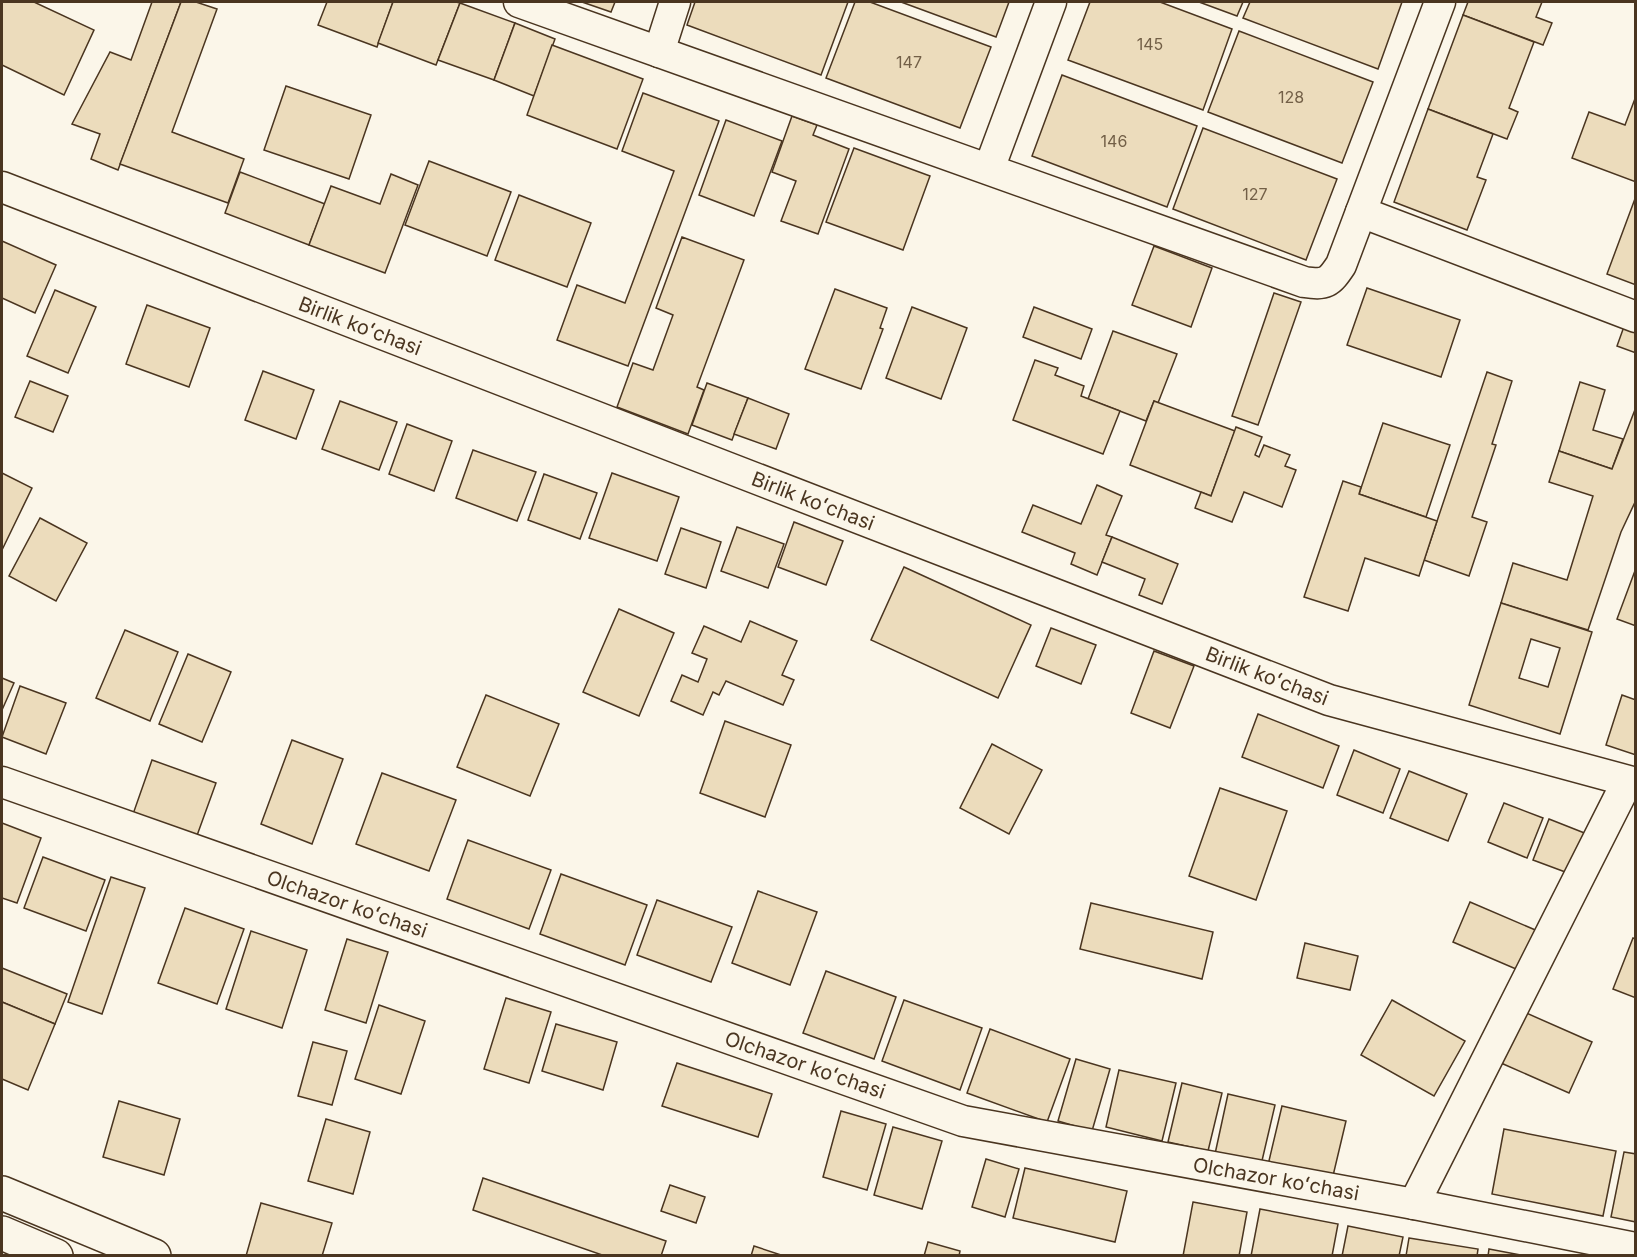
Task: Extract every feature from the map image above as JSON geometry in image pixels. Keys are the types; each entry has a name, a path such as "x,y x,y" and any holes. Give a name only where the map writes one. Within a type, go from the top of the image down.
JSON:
{"main road":[{"path":"2,1193 154,1256"},
{"path":"2,1233 56,1256"}],"street":[{"path":"519,2 1304,282 1320,284 1333,278 1341,265 1440,2"},
{"path":"659,52 675,2"},
{"path":"988,170 1051,2"},
{"name":"Birlik koʻchasi","path":"2,187 1329,700 1631,782"},
{"path":"1361,212 1635,317"},
{"name":"Olchazor koʻchasi","path":"2,782 963,1121 1414,1204 1635,1248"},
{"path":"1414,1204 1631,782"}],"building":[{"path":"2,2 34,2 94,30 64,95 2,65"},
{"path":"152,2 181,2 118,170 91,159 100,134 72,124 110,52 131,60"},
{"path":"181,2 196,2 217,9 172,132 244,159 228,203 120,164"},
{"path":"327,2 393,2 377,47 318,25"},
{"path":"393,2 460,3 436,65 378,43"},
{"path":"582,2 615,2 611,12"},
{"path":"695,2 848,2 821,75 687,25"},
{"path":"855,2 870,2 991,47 960,128 826,78"},
{"path":"901,2 1009,2 996,37"},
{"path":"1090,2 1160,2 1232,29 1203,110 1068,60"},
{"path":"1199,2 1243,2 1237,16"},
{"path":"1250,2 1402,2 1378,69 1243,18"},
{"path":"1468,2 1542,2 1536,17 1552,23 1543,45 1463,15"},
{"path":"460,3 515,23 494,80 438,60"},
{"path":"1463,15 1534,42 1509,108 1518,112 1507,139 1428,109"},
{"path":"515,23 555,39 534,96 494,80"},
{"path":"1239,31 1373,82 1342,163 1208,112"},
{"path":"552,45 643,79 617,149 527,115"},
{"path":"1062,75 1197,126 1167,207 1032,156"},
{"path":"286,86 371,115 349,179 264,150"},
{"path":"643,93 719,121 628,366 557,340 577,285 625,303 674,171 622,151"},
{"path":"1636,96 1636,182 1572,158 1589,112 1625,125"},
{"path":"1428,109 1493,134 1477,177 1486,180 1467,230 1394,202"},
{"path":"792,116 817,125 813,135 849,149 818,234 781,221 796,181 772,172"},
{"path":"726,120 782,141 754,216 699,195"},
{"path":"1203,128 1337,179 1306,260 1173,209"},
{"path":"854,148 930,176 903,250 826,222"},
{"path":"429,161 511,192 487,256 405,225"},
{"path":"240,172 325,204 309,245 225,213"},
{"path":"391,174 418,185 385,273 309,245 331,186 380,204"},
{"path":"519,195 591,223 567,287 495,260"},
{"path":"1636,196 1636,285 1607,274"},
{"path":"682,237 744,260 697,387 704,390 688,434 617,407 633,363 653,370 673,315 656,308"},
{"path":"2,241 56,265 35,313 2,298"},
{"path":"1154,246 1212,268 1191,327 1132,305"},
{"path":"1367,288 1460,320 1441,377 1347,345"},
{"path":"835,289 887,308 880,328 883,329 861,389 805,369"},
{"path":"55,290 96,307 68,373 27,356"},
{"path":"1274,293 1301,302 1258,425 1232,416"},
{"path":"147,305 210,328 189,387 126,364"},
{"path":"912,307 967,328 941,399 886,378"},
{"path":"1034,307 1092,329 1081,359 1023,337"},
{"path":"1626,321 1636,325 1636,353 1617,346"},
{"path":"1113,331 1177,354 1158,403 1154,401 1146,421 1088,399"},
{"path":"1035,360 1058,368 1055,375 1084,386 1081,396 1120,411 1103,454 1013,420"},
{"path":"263,371 314,390 296,439 245,420"},
{"path":"1487,372 1512,381 1492,444 1496,445 1472,517 1487,522 1469,576 1424,560"},
{"path":"30,381 68,396 53,432 15,417"},
{"path":"1580,382 1605,390 1593,430 1623,439 1612,469 1559,451"},
{"path":"707,383 748,398 732,440 692,425"},
{"path":"748,398 789,414 776,449 734,434"},
{"path":"340,401 397,422 379,470 322,449"},
{"path":"1154,401 1235,431 1211,496 1130,465"},
{"path":"1636,407 1636,500 1621,532 1588,630 1501,603 1513,563 1567,580 1593,496 1549,482 1559,451 1612,469"},
{"path":"1383,423 1450,445 1426,517 1359,494"},
{"path":"407,424 452,441 434,491 389,474"},
{"path":"1236,427 1262,437 1255,455 1259,457 1264,445 1290,455 1285,466 1296,470 1282,507 1244,492 1232,522 1195,508 1201,492 1211,496"},
{"path":"473,450 536,472 517,521 456,498"},
{"path":"2,473 32,488 2,550"},
{"path":"612,473 679,497 657,561 589,538"},
{"path":"544,474 597,493 580,539 528,520"},
{"path":"1343,481 1361,487 1359,494 1437,521 1419,576 1365,558 1348,611 1304,597"},
{"path":"1097,485 1122,496 1106,535 1112,537 1097,575 1071,564 1075,553 1022,532 1033,505 1081,524"},
{"path":"40,518 87,543 56,601 9,576"},
{"path":"794,522 843,541 826,585 778,567"},
{"path":"737,527 784,544 768,588 721,571"},
{"path":"681,528 721,542 706,588 665,574"},
{"path":"1112,537 1178,564 1162,604 1139,595 1145,579 1102,562"},
{"path":"904,567 1031,625 998,698 871,640"},
{"path":"1636,568 1636,626 1617,619"},
{"path":"1501,603 1592,632 1560,734 1469,705","holes":["1531,639 1560,648 1548,687 1519,678"]},
{"path":"619,609 674,633 639,716 583,692"},
{"path":"750,621 797,641 782,675 794,680 783,705 726,681 719,695 713,692 703,715 671,701 682,675 698,682 707,659 692,653 704,626 741,642"},
{"path":"1051,628 1096,645 1081,684 1036,666"},
{"path":"125,630 178,652 150,721 96,698"},
{"path":"1154,651 1194,666 1170,728 1131,713"},
{"path":"188,654 231,672 202,742 159,724"},
{"path":"2,678 14,683 2,710"},
{"path":"20,686 66,703 46,754 2,737"},
{"path":"486,695 559,724 530,796 457,767"},
{"path":"1622,695 1636,700 1636,755 1606,745"},
{"path":"1258,714 1339,746 1323,788 1242,757"},
{"path":"725,721 791,745 765,817 700,793"},
{"path":"292,740 343,759 312,844 261,824"},
{"path":"992,744 1042,770 1009,834 960,808"},
{"path":"1354,750 1400,769 1383,813 1337,795"},
{"path":"152,760 216,783 195,841 132,817"},
{"path":"1409,771 1467,794 1448,841 1390,818"},
{"path":"382,773 456,800 429,871 356,844"},
{"path":"1220,788 1287,811 1256,900 1189,876"},
{"path":"1504,803 1543,818 1527,858 1488,842"},
{"path":"1549,819 1592,836 1576,876 1533,860"},
{"path":"2,823 41,838 17,903 2,898"},
{"path":"468,840 551,870 529,929 447,899"},
{"path":"43,857 105,880 86,931 24,908"},
{"path":"561,874 647,905 625,965 540,934"},
{"path":"111,877 145,888 102,1014 68,1002"},
{"path":"758,891 817,912 790,985 732,963"},
{"path":"657,900 732,927 711,982 637,955"},
{"path":"1470,902 1540,932 1523,972 1453,942"},
{"path":"1091,903 1213,932 1202,979 1080,949"},
{"path":"185,908 244,929 217,1004 158,983"},
{"path":"251,931 307,950 282,1028 226,1009"},
{"path":"1633,938 1636,939 1636,998 1613,989"},
{"path":"347,939 388,952 366,1023 325,1010"},
{"path":"1305,943 1358,956 1350,990 1297,978"},
{"path":"2,968 67,994 55,1024 2,1002"},
{"path":"826,971 896,997 874,1059 803,1033"},
{"path":"506,998 551,1012 529,1083 484,1069"},
{"path":"904,1000 982,1028 960,1090 882,1061"},
{"path":"1392,1000 1465,1041 1434,1096 1361,1055"},
{"path":"2,1002 55,1024 28,1090 2,1079"},
{"path":"379,1005 425,1021 401,1094 355,1079"},
{"path":"1524,1012 1592,1042 1569,1093 1501,1063"},
{"path":"556,1024 617,1042 603,1090 542,1071"},
{"path":"990,1029 1070,1059 1047,1122 967,1093"},
{"path":"313,1042 347,1051 332,1105 298,1096"},
{"path":"1076,1059 1110,1069 1092,1131 1058,1121"},
{"path":"677,1063 772,1094 758,1137 662,1106"},
{"path":"1119,1070 1176,1083 1162,1141 1106,1127"},
{"path":"1182,1083 1222,1093 1208,1151 1168,1142"},
{"path":"1228,1094 1275,1105 1261,1165 1215,1154"},
{"path":"119,1101 180,1119 164,1175 103,1157"},
{"path":"1282,1106 1346,1121 1332,1180 1268,1165"},
{"path":"841,1111 886,1124 867,1190 823,1177"},
{"path":"326,1119 370,1132 353,1194 308,1181"},
{"path":"893,1127 942,1141 922,1209 874,1195"},
{"path":"1504,1129 1616,1151 1603,1216 1492,1194"},
{"path":"1624,1152 1636,1154 1636,1222 1611,1217"},
{"path":"986,1159 1019,1169 1005,1217 972,1207"},
{"path":"1025,1168 1127,1191 1115,1242 1013,1218"},
{"path":"483,1178 666,1241 661,1256 605,1256 473,1210"},
{"path":"670,1185 705,1197 696,1223 661,1211"},
{"path":"1193,1202 1247,1212 1239,1256 1183,1256"},
{"path":"261,1203 332,1223 322,1256 246,1256"},
{"path":"1260,1209 1338,1224 1332,1256 1251,1256"},
{"path":"1348,1226 1403,1237 1399,1256 1342,1256"},
{"path":"1409,1238 1478,1249 1477,1256 1406,1256"},
{"path":"928,1242 960,1251 959,1256 924,1256"},
{"path":"754,1246 784,1256 751,1256"},
{"path":"1489,1249 1526,1256 1488,1256"}]}
